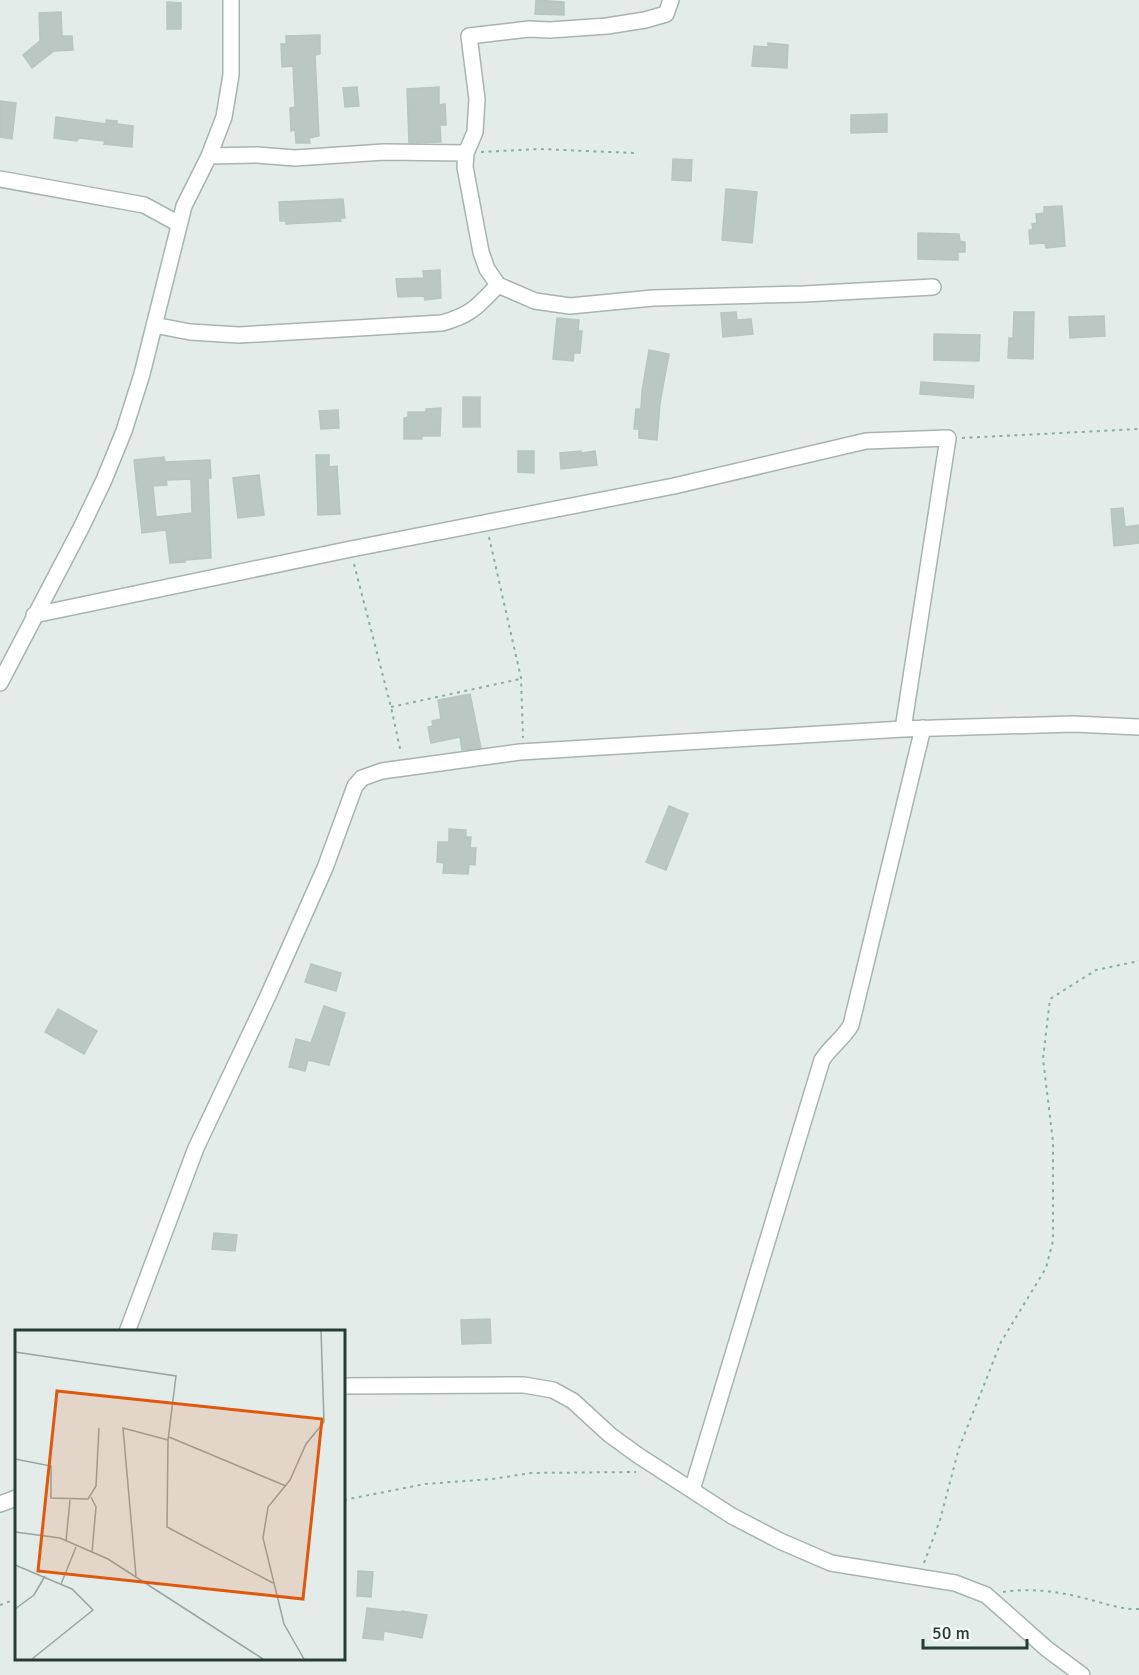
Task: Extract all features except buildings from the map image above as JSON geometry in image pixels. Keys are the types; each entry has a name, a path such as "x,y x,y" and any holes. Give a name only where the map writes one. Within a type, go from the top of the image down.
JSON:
{"street":[{"path":"0,683 81,528 124,431 142,374 184,206 210,156 224,117 231,75 231,0"},
{"path":"671,0 666,14 645,20 607,26 550,30 529,29 469,36 477,99 475,132 466,153 465,167 481,252 487,269 498,285 534,301 570,306 653,297 804,294 933,287"},
{"path":"210,156 257,155 295,158 384,152 466,153"},
{"path":"0,179 144,205 179,224"},
{"path":"154,325 190,332 239,336 442,323 463,317 476,308 498,285"},
{"path":"34,615 351,549 674,486 866,441 948,438 903,729"},
{"path":"128,1330 196,1148 267,998 325,868 355,786 362,778 404,766 520,752 923,728 1073,724 1139,727"},
{"path":"692,1490 822,1060 827,1050 846,1034 850,1025 923,728"},
{"path":"345,1386 514,1385 553,1390 573,1401 609,1435 732,1516 831,1563 917,1575 955,1583 986,1595 1047,1649 1082,1675"},
{"path":"0,1504 15,1498"}],"path":[{"path":"466,153 540,149 634,153"},
{"path":"948,438 1139,429"},
{"path":"485,523 521,678 524,735 520,752"},
{"path":"351,549 404,766"},
{"path":"391,708 521,678"},
{"path":"917,1575 928,1554 937,1528 959,1448 1001,1342 1046,1268 1053,1241 1053,1142 1043,1059 1050,999 1096,970 1139,961"},
{"path":"345,1500 425,1484 492,1479 531,1473 638,1472"},
{"path":"986,1595 1021,1589 1080,1597 1127,1610 1139,1609"},
{"path":"0,1605 15,1599"}]}
